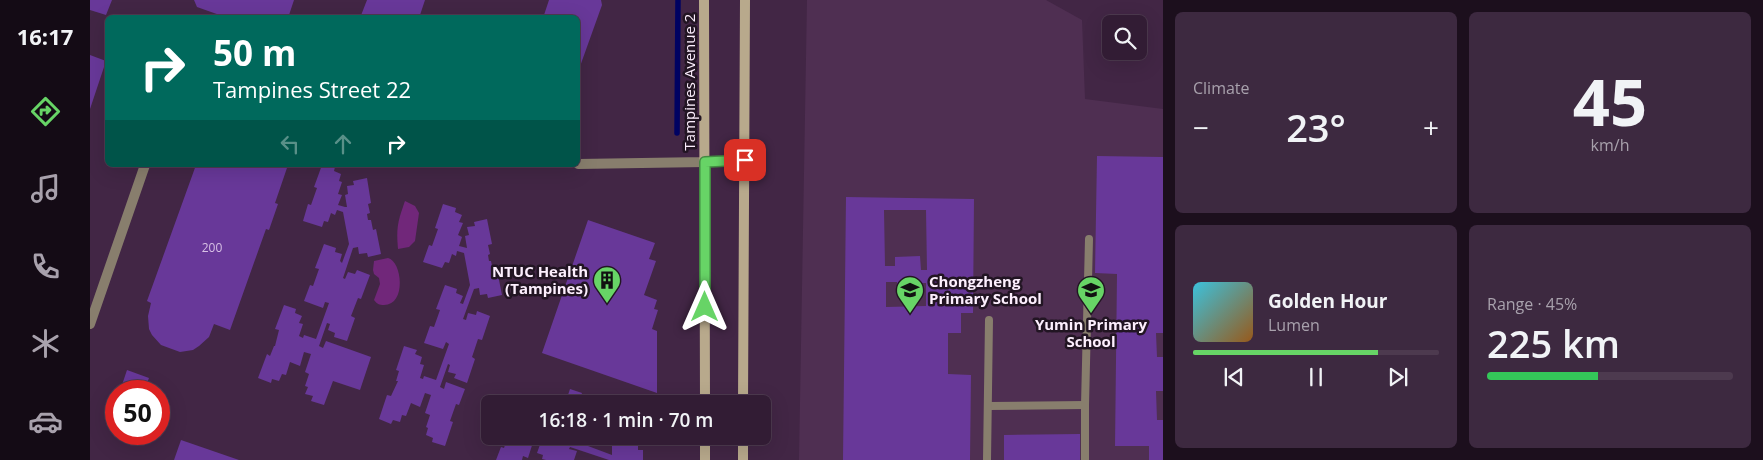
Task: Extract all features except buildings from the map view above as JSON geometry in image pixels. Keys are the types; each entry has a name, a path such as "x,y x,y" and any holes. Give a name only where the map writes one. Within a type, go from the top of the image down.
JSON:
{"main road":[{"name":"Tampines Avenue 2","path":"704,0 705,395"},
{"path":"743,395 745,0"},
{"path":"705,445 705,460"},
{"path":"743,445 743,460"}],"street":[{"path":"580,164 745,160"},
{"path":"90,324 144,167"}],"lane":[{"path":"1085,460 1089,239"},
{"path":"987,460 989,320"},
{"path":"988,406 1085,405"}],"shaded area":[{"name":"Chongzheng Primary School","path":"807,0 1046,0 1082,20 1085,99 1163,109 1163,460 799,460"},
{"path":"405,201 415,206 419,213 415,241 409,247 398,249 398,224"},
{"path":"388,258 397,267 400,283 399,291 391,303 381,305 374,300 380,284 379,278 374,274 374,261"}],"waterway":[{"path":"677,133 678,0"}],"place":[{"name":"NTUC Health (Tampines)","path":"607,304"},
{"name":"Chongzheng Primary School","path":"910,314"},
{"name":"Yumin Primary School","path":"1091,314"}],"route":[{"path":"705,307 705,162 745,160"}]}
